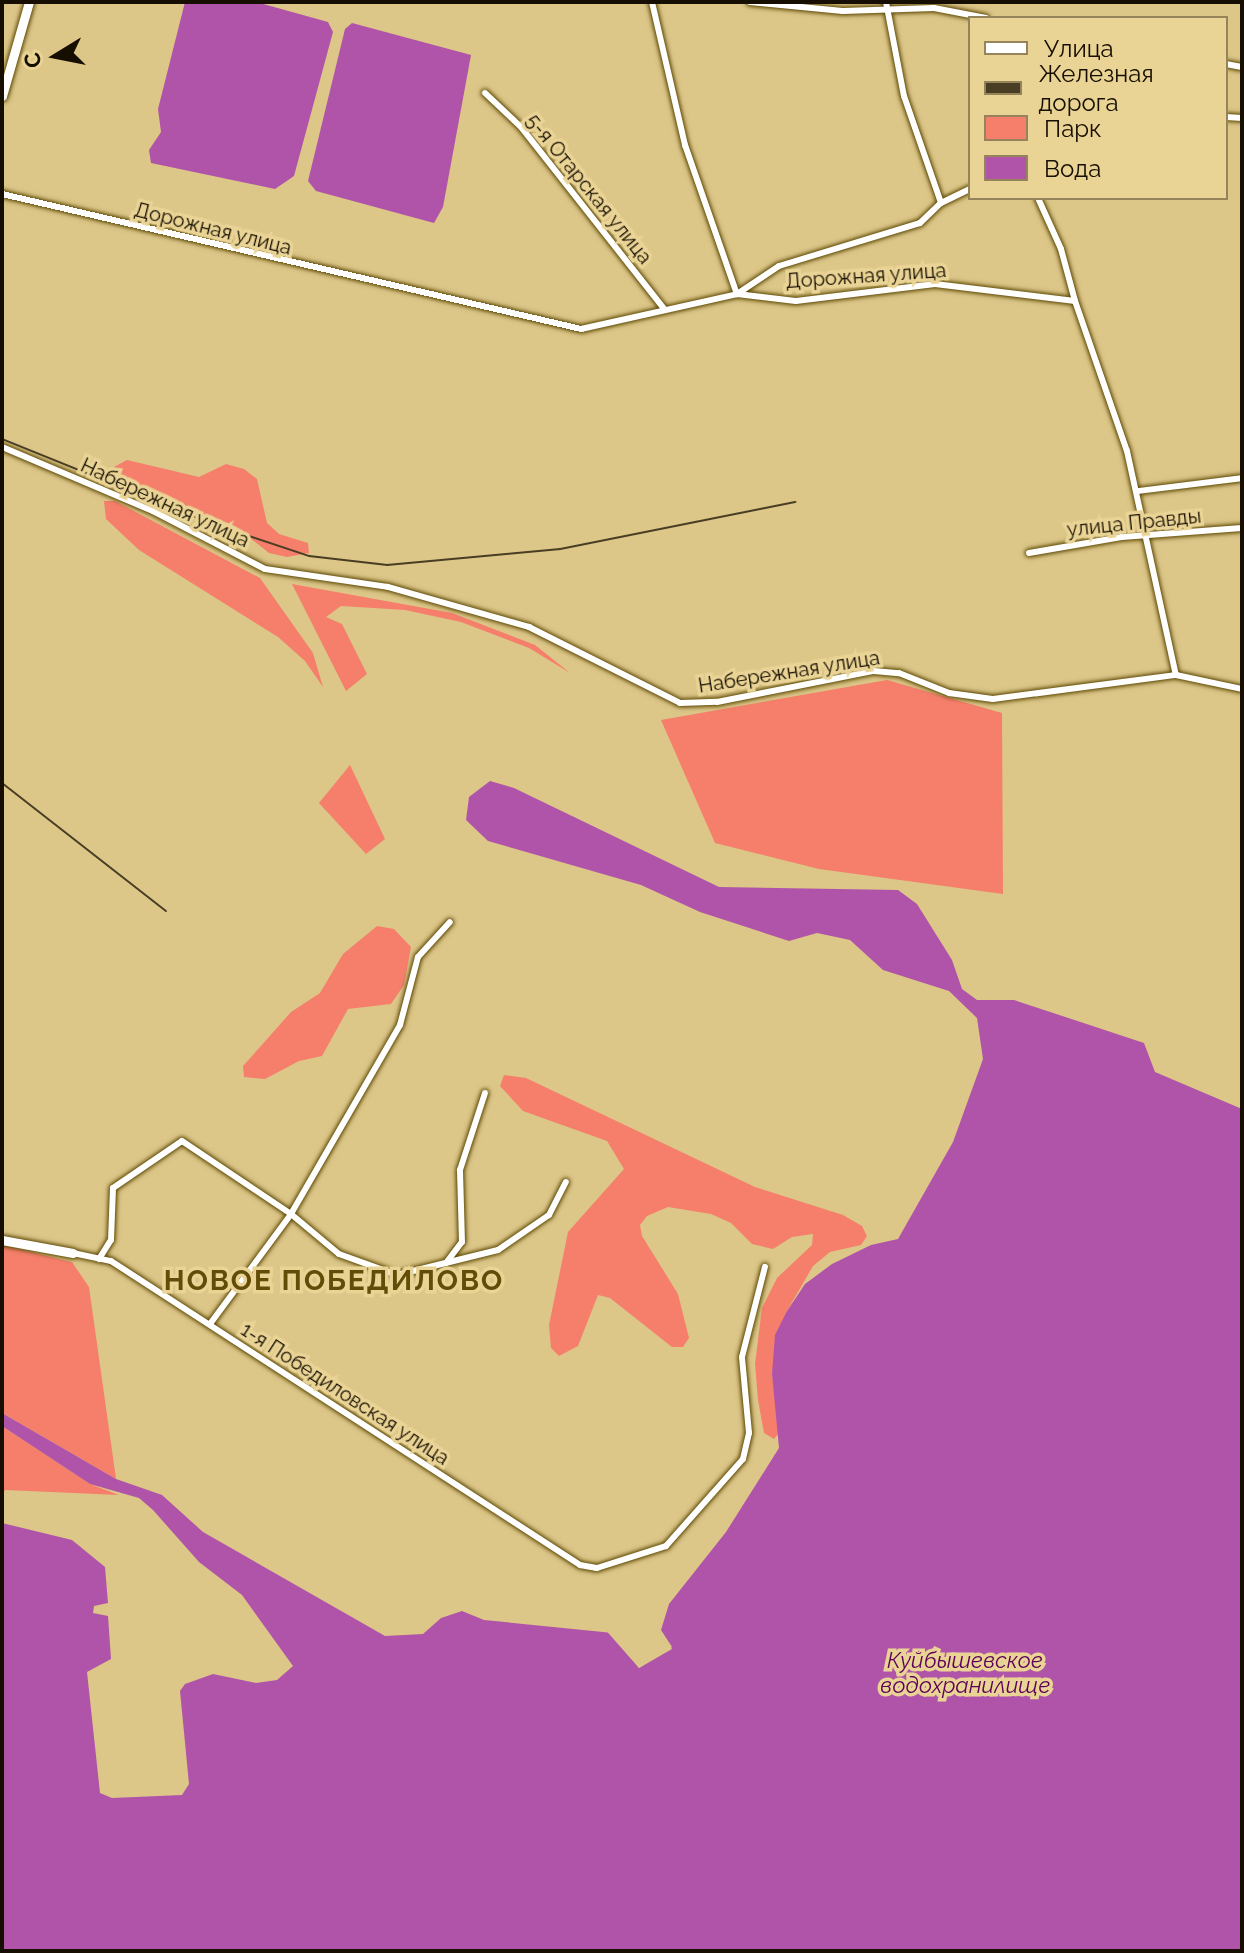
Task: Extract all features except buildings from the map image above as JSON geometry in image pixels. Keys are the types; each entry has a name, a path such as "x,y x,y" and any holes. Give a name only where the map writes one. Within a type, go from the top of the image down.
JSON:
{"street":[{"path":"2,96 29,2"},
{"path":"652,2 685,145 737,294 779,266 920,223 941,203 968,190"},
{"path":"750,2 843,11 886,4 934,8 976,16"},
{"path":"886,4 904,96 941,203"},
{"name":"5-я Отарская улица","path":"485,93 521,127 664,309"},
{"name":"Дорожная улица","path":"2,194 581,329 737,294 796,301 935,284 1008,289 1075,301"},
{"path":"1039,200 1061,249 1075,301 1138,491 1176,675"},
{"name":"Набережная улица","path":"2,447 153,511 265,569 388,587 529,627 680,703 717,702 874,671 899,673 949,693 993,699 1176,675 1242,689"},
{"path":"1138,491 1242,478"},
{"name":"улица Правды","path":"1029,553 1242,528"},
{"path":"210,1324 291,1214 400,1025 418,957 450,922"},
{"path":"446,1263 462,1242 460,1170 485,1093"},
{"path":"99,1259 111,1240 113,1188 182,1141 291,1214 325,1245 365,1267 404,1276 510,1242 549,1215 566,1182"},
{"path":"2,1240 73,1253"},
{"name":"1-я Победиловская улица","path":"73,1253 99,1259 210,1324 580,1565 597,1568 666,1546 743,1459 749,1433 742,1357 765,1267"}],"green space":[{"path":"127,460 199,477 226,464 244,469 257,479 267,523 279,534 308,543 309,553 287,557 269,553 235,526 127,485 114,467"},
{"path":"104,501 115,501 260,578 313,653 323,687 305,661 278,637 139,550 106,519"},
{"path":"292,584 452,613 535,645 570,673 529,648 461,622 405,610 341,606 326,617 342,624 367,674 346,691"},
{"path":"887,680 1002,713 1003,894 819,869 715,843 661,720"},
{"path":"350,765 385,839 366,854 319,803"},
{"path":"377,926 394,929 411,947 404,985 391,1004 348,1009 322,1056 299,1061 265,1079 244,1077 243,1066 291,1012 320,993 343,954"},
{"path":"504,1075 526,1078 755,1187 843,1215 862,1226 867,1236 861,1245 830,1252 813,1266 787,1311 772,1374 779,1433 774,1439 764,1433 758,1400 755,1364 762,1308 777,1278 812,1245 813,1234 792,1237 773,1249 752,1244 731,1223 711,1214 668,1207 647,1216 640,1225 642,1236 678,1294 689,1338 683,1347 672,1347 610,1298 598,1295 578,1346 559,1356 551,1348 549,1325 568,1232 624,1169 607,1141 523,1111 500,1086"},
{"path":"2,1245 72,1262 89,1287 116,1479 2,1413"},
{"path":"2,1426 90,1484 119,1495 5,1490 2,1495"}],"water":[{"path":"185,2 256,2 328,22 333,32 294,176 275,189 151,163 149,150 161,132 158,109"},
{"path":"352,23 471,55 443,207 434,223 316,191 308,181 345,29"},
{"name":"Куйбышевское водохранилище","path":"490,781 514,788 719,887 898,890 917,904 952,960 962,989 977,1000 1014,1000 1144,1043 1155,1072 1242,1109 1242,1951 2,1951 2,1523 72,1540 105,1567 108,1603 94,1606 93,1613 108,1616 111,1659 87,1672 100,1793 112,1798 182,1795 189,1784 180,1691 185,1684 213,1674 256,1683 277,1680 293,1666 242,1595 199,1562 153,1510 139,1498 90,1484 2,1426 2,1413 116,1479 162,1495 203,1532 385,1636 423,1634 441,1618 462,1611 484,1620 613,1633 639,1668 672,1647 661,1630 669,1604 726,1532 779,1448 772,1374 775,1335 787,1311 805,1284 832,1264 871,1245 898,1239 953,1142 983,1059 977,1018 949,991 883,970 850,940 817,933 789,941 700,912 641,885 488,841 466,820 469,797"}],"pier":[{"path":"656,1625 672,1649 639,1668 603,1627 616,1630 640,1663 668,1648"}],"railway":[{"path":"2,439 210,523 309,556 387,565 560,549 795,502"},
{"path":"2,783 166,911"}],"district":[{"name":"НОВОЕ ПОБЕДИЛОВО","path":"334,1281"}]}
